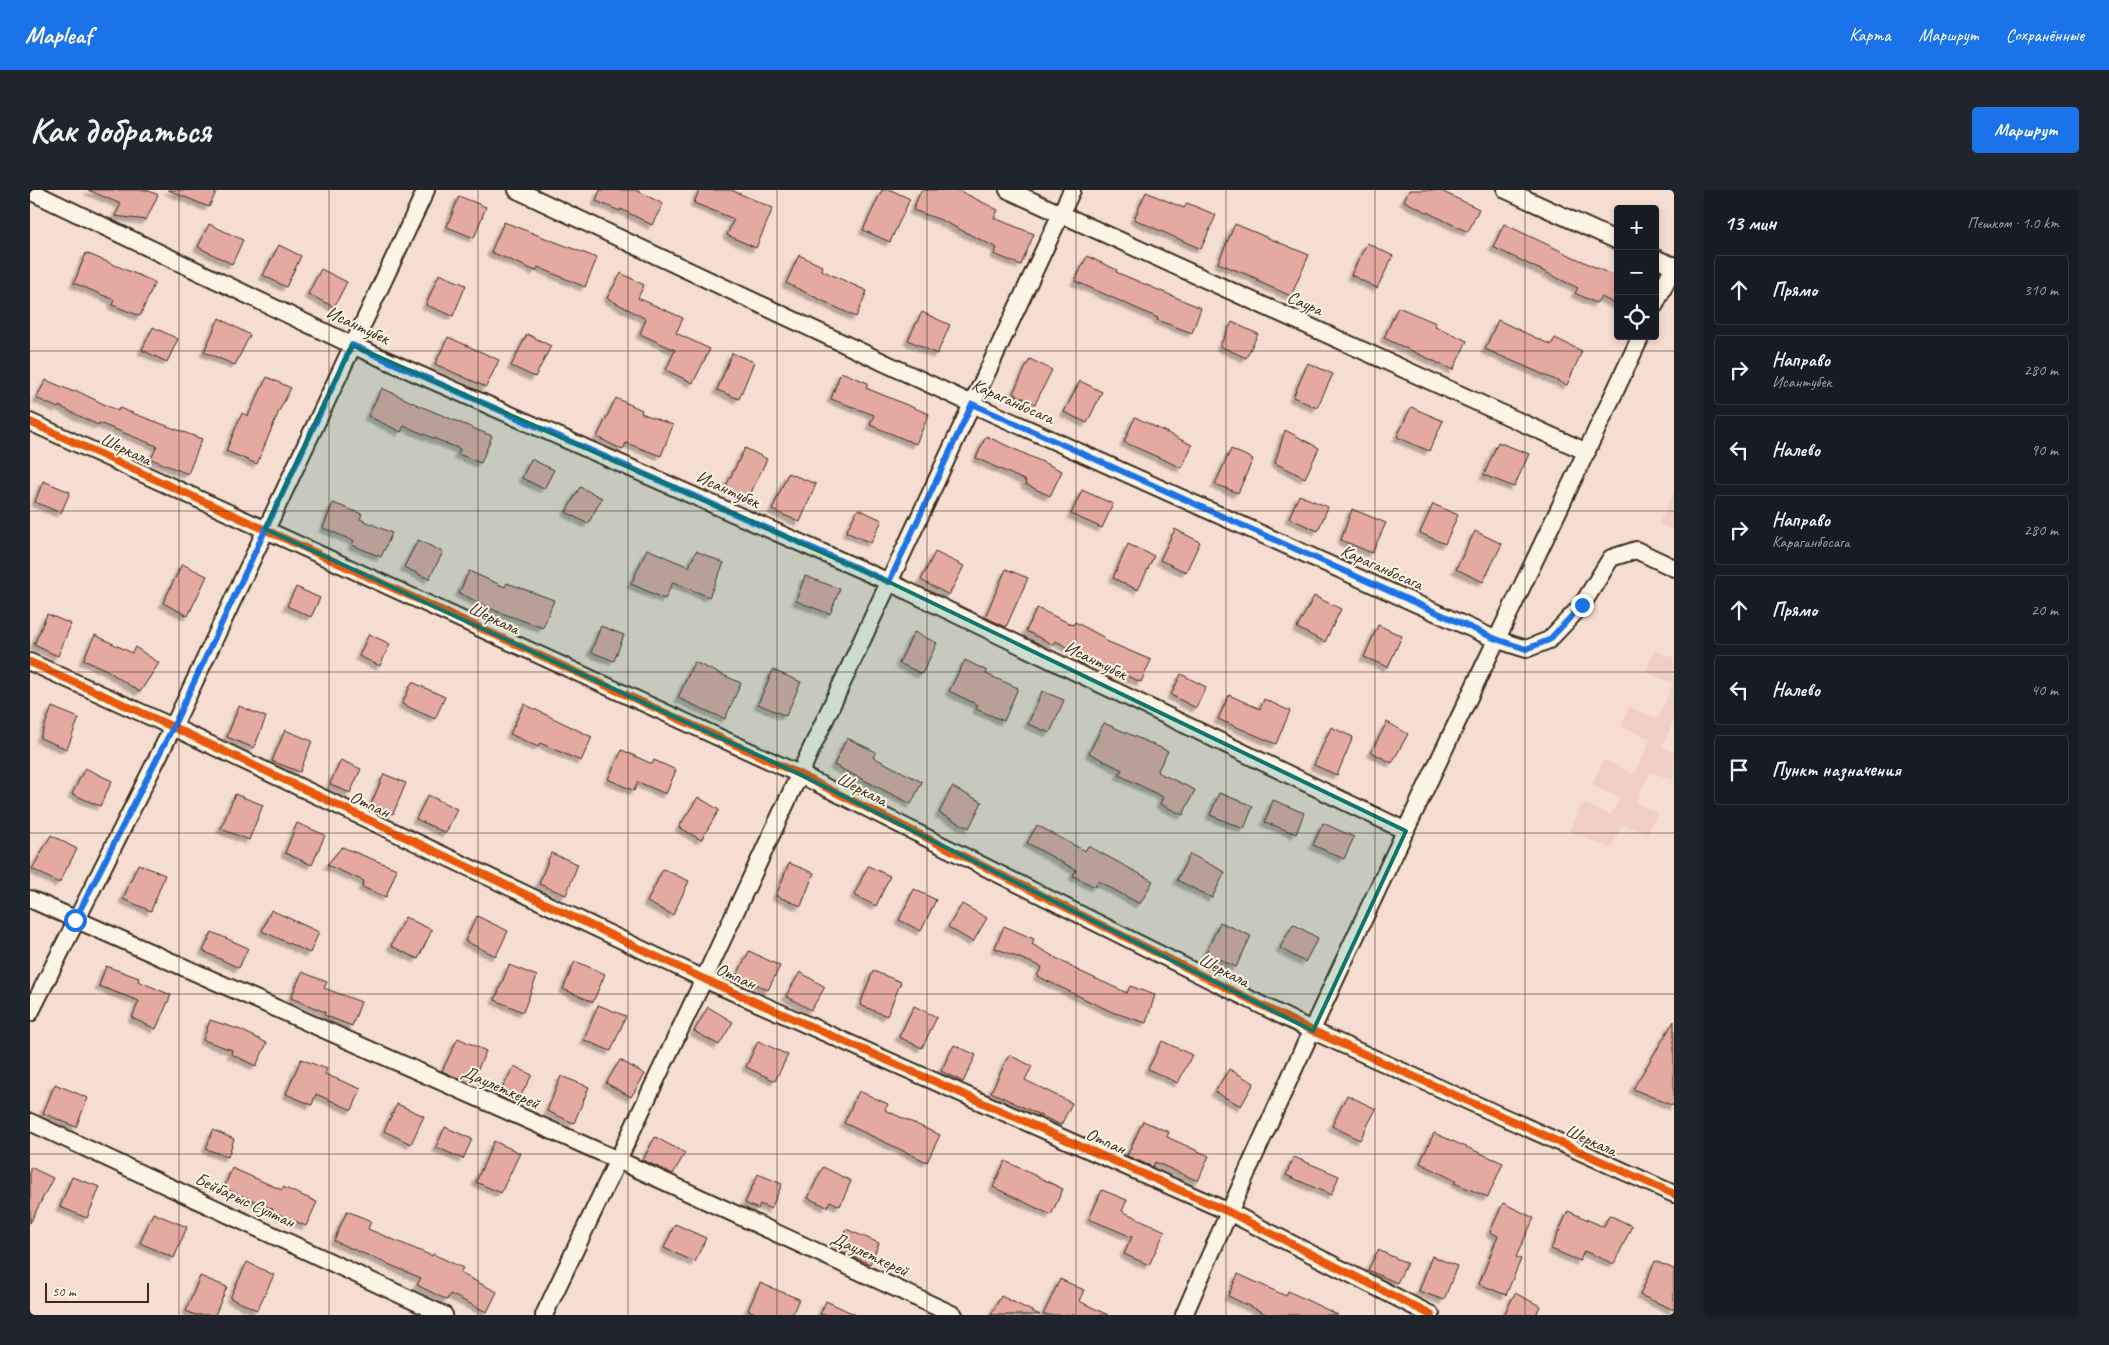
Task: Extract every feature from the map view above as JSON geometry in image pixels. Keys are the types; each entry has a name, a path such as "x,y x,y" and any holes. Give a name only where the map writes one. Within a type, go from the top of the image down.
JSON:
{"street":[{"path":"30,1013 173,727 426,190"},
{"name":"Караганбосага","path":"518,190 972,404 1496,639 1526,649 1549,640 1582,605 1611,558 1636,550 1674,568"},
{"name":"Саура","path":"1008,190 1587,452"},
{"path":"544,1315 704,979 1072,190"},
{"path":"1506,190 1614,239"},
{"name":"Исантубек","path":"30,191 352,345 889,582 1406,831"},
{"path":"1659,260 1674,266 1659,297"},
{"path":"1184,1315 1229,1212 1406,831 1639,340"},
{"name":"Шеркала","path":"30,422 799,774 1313,1031 1674,1194"},
{"name":"Отпан","path":"30,662 173,727 704,979 1229,1212 1431,1315"},
{"name":"Даулеткерей","path":"30,899 618,1160 954,1315"},
{"name":"Бейбарыс Султан","path":"30,1122 444,1315"}],"highlighted area":[{"path":"352,345 889,582 1406,831 1313,1031 799,774 265,529"}],"shaded area":[{"path":"1674,491 1674,531 1659,523"},
{"path":"1655,650 1674,658 1674,720 1662,747 1674,752 1674,781 1650,771 1636,803 1657,813 1648,834 1622,824 1611,849 1569,831 1582,803 1611,815 1619,797 1592,786 1603,760 1635,774 1650,739 1621,726 1629,707 1658,719 1673,683 1646,672"}],"building":[{"path":"88,190 147,190 158,195 146,220 115,216 121,204"},
{"path":"168,190 217,190 209,207"},
{"path":"600,190 636,190 663,204 652,225 621,209 620,211 596,201"},
{"path":"699,190 731,190 773,208 756,248 727,235 734,219 694,203"},
{"path":"882,190 891,190 910,199 890,242 863,230"},
{"path":"921,190 958,190 998,210 994,218 1034,234 1021,265 994,254 997,248 941,220 913,210"},
{"path":"1409,190 1439,190 1479,209 1468,232 1404,201"},
{"path":"1146,192 1184,208 1187,203 1216,215 1201,249 1134,219"},
{"path":"459,196 486,207 474,238 447,227"},
{"path":"504,222 597,258 585,287 538,267 536,271 491,252"},
{"path":"209,224 243,240 232,264 198,247"},
{"path":"1235,224 1309,255 1291,296 1257,281 1258,279 1218,263"},
{"path":"1504,224 1614,276 1614,303 1601,297 1596,303 1575,293 1578,288 1493,247"},
{"path":"1367,243 1393,256 1377,288 1351,275"},
{"path":"279,245 301,256 286,287 263,275"},
{"path":"86,253 155,282 140,316 112,305 114,300 74,283"},
{"path":"799,255 822,266 821,270 867,291 856,317 786,283"},
{"path":"1087,256 1117,270 1116,272 1201,308 1192,333 1157,320 1158,318 1075,281"},
{"path":"321,269 347,282 334,307 308,294"},
{"path":"621,273 644,285 638,298 683,318 676,333 710,349 693,383 666,370 675,350 640,334 646,319 607,298"},
{"path":"439,274 466,285 453,316 426,305"},
{"path":"1398,307 1436,323 1435,326 1467,341 1453,370 1384,338"},
{"path":"922,312 950,325 937,354 908,340"},
{"path":"219,318 250,335 235,365 204,352"},
{"path":"1498,320 1551,345 1555,338 1582,351 1567,385 1485,349"},
{"path":"1232,322 1258,334 1246,358 1220,346"},
{"path":"153,327 178,339 167,362 142,350"},
{"path":"527,334 551,346 535,377 511,366"},
{"path":"448,337 499,360 486,387 435,364"},
{"path":"732,353 754,362 739,399 717,390"},
{"path":"1030,359 1052,370 1035,404 1013,393"},
{"path":"1308,363 1333,374 1317,408 1293,397"},
{"path":"841,372 868,383 866,388 929,414 916,444 870,425 874,415 831,399"},
{"path":"267,377 291,388 279,411 257,464 226,451 242,413 248,416"},
{"path":"46,380 74,392 75,390 118,411 119,408 202,439 188,474 151,459 157,446 99,423 98,425 59,406 58,408 36,398"},
{"path":"1080,381 1102,392 1087,423 1064,412"},
{"path":"382,388 492,436 481,463 458,454 460,449 404,426 401,432 368,416"},
{"path":"616,398 642,410 641,413 673,425 661,456 626,443 623,450 597,437"},
{"path":"1411,407 1443,421 1429,451 1397,437"},
{"path":"1135,417 1192,445 1182,468 1124,442"},
{"path":"1285,430 1319,448 1305,478 1275,463"},
{"path":"986,436 1062,471 1050,496 1025,484 1026,481 976,458"},
{"path":"1498,442 1529,454 1514,487 1484,475"},
{"path":"745,448 767,459 748,499 725,488"},
{"path":"1231,449 1253,459 1238,493 1215,484"},
{"path":"531,459 554,470 544,489 522,478"},
{"path":"788,473 816,484 800,522 772,510"},
{"path":"43,481 70,492 61,513 35,502"},
{"path":"580,487 602,498 588,524 566,512"},
{"path":"1082,490 1113,504 1102,528 1071,514"},
{"path":"1299,495 1328,507 1318,531 1289,518"},
{"path":"333,503 362,514 360,519 392,533 381,557 352,545 354,541 323,528"},
{"path":"1433,504 1458,515 1445,544 1420,533"},
{"path":"858,509 882,520 871,543 846,532"},
{"path":"1352,509 1386,523 1372,553 1341,540"},
{"path":"1175,529 1200,542 1186,572 1160,560"},
{"path":"1475,531 1502,544 1483,582 1456,569"},
{"path":"418,540 443,552 429,579 404,567"},
{"path":"1128,544 1154,556 1138,590 1113,578"},
{"path":"647,549 689,567 696,551 724,563 709,597 673,582 665,599 631,584"},
{"path":"935,552 964,566 949,595 921,580"},
{"path":"182,564 207,576 188,616 163,603"},
{"path":"1006,569 1028,578 1006,627 985,617"},
{"path":"469,571 505,587 507,583 554,600 543,628 496,611 459,593"},
{"path":"805,576 840,589 830,614 796,601"},
{"path":"296,587 320,598 311,617 287,606"},
{"path":"1314,596 1341,609 1325,642 1297,628"},
{"path":"1037,608 1073,625 1075,622 1105,638 1104,640 1151,660 1141,682 1092,661 1056,641 1054,645 1026,631"},
{"path":"47,614 71,624 58,656 34,645"},
{"path":"1378,625 1402,636 1388,667 1364,657"},
{"path":"601,626 624,635 614,661 591,652"},
{"path":"914,632 937,643 922,674 899,663"},
{"path":"369,634 390,644 380,666 359,656"},
{"path":"95,635 132,653 135,647 159,663 140,692 105,669 83,660"},
{"path":"965,660 987,671 986,674 1018,688 1004,721 976,709 978,705 949,691"},
{"path":"694,662 741,683 725,719 678,698"},
{"path":"773,670 801,682 786,716 758,704"},
{"path":"1181,674 1206,687 1196,708 1171,695"},
{"path":"412,682 445,697 435,719 402,704"},
{"path":"1042,691 1064,700 1050,733 1028,724"},
{"path":"1229,695 1260,709 1264,699 1290,711 1276,744 1218,719"},
{"path":"524,704 592,737 581,761 540,743 538,747 510,734"},
{"path":"239,706 266,717 254,748 227,737"},
{"path":"52,707 79,718 67,749 40,738"},
{"path":"1387,722 1408,734 1392,763 1371,752"},
{"path":"1104,723 1168,751 1157,772 1195,790 1183,815 1160,804 1163,797 1119,775 1122,770 1089,753"},
{"path":"1331,727 1353,737 1337,775 1314,765"},
{"path":"285,730 312,741 300,772 272,761"},
{"path":"847,738 876,752 873,757 922,782 911,804 834,765"},
{"path":"622,750 652,764 654,760 676,770 666,794 638,782 634,791 608,779"},
{"path":"341,760 361,769 350,793 330,784"},
{"path":"85,768 112,781 100,806 72,794"},
{"path":"384,774 406,783 393,814 371,804"},
{"path":"952,787 982,802 969,828 939,813"},
{"path":"1219,793 1253,806 1244,829 1210,815"},
{"path":"235,794 263,805 249,840 221,829"},
{"path":"428,795 457,809 446,833 416,819"},
{"path":"698,797 719,810 701,840 679,827"},
{"path":"1273,800 1304,813 1296,834 1265,822"},
{"path":"297,823 325,835 312,865 285,853"},
{"path":"1323,823 1354,837 1344,859 1313,845"},
{"path":"1037,825 1085,851 1088,846 1153,881 1140,904 1098,881 1095,887 1073,876 1076,870 1027,843"},
{"path":"51,835 77,849 59,883 32,869"},
{"path":"342,847 397,869 386,897 362,887 364,881 327,865"},
{"path":"551,853 578,864 566,895 539,884"},
{"path":"1190,854 1225,872 1212,898 1177,880"},
{"path":"789,863 814,873 801,906 776,896"},
{"path":"138,864 165,875 151,911 123,899"},
{"path":"868,866 890,876 876,906 854,895"},
{"path":"663,869 689,881 673,915 647,902"},
{"path":"914,889 936,900 921,931 899,920"},
{"path":"962,904 987,918 973,942 948,927"},
{"path":"271,910 319,932 310,953 262,931"},
{"path":"477,916 508,931 496,956 465,941"},
{"path":"405,917 432,930 418,959 391,946"},
{"path":"1220,922 1251,936 1236,967 1206,953"},
{"path":"1293,924 1318,938 1305,962 1280,948"},
{"path":"1004,926 1034,939 1032,944 1077,970 1127,993 1130,986 1155,995 1146,1023 1112,1012 1037,976 1042,967 995,948"},
{"path":"212,932 248,948 239,968 203,951"},
{"path":"749,951 780,966 768,990 737,975"},
{"path":"575,961 605,974 593,1002 563,989"},
{"path":"509,965 537,976 523,1012 495,1000"},
{"path":"106,966 139,978 138,981 171,995 156,1029 132,1018 139,1001 99,986"},
{"path":"873,971 901,982 887,1016 860,1005"},
{"path":"302,972 327,982 324,988 361,1002 352,1026 324,1015 325,1012 291,998"},
{"path":"800,972 825,987 811,1010 786,996"},
{"path":"598,1005 626,1016 611,1051 584,1040"},
{"path":"914,1006 937,1017 922,1048 899,1037"},
{"path":"708,1007 733,1022 719,1045 694,1031"},
{"path":"210,1020 241,1030 267,1043 256,1066 231,1054 232,1050 203,1040"},
{"path":"1674,1021 1674,1106 1633,1089"},
{"path":"458,1038 486,1051 471,1084 442,1071"},
{"path":"758,1041 788,1055 775,1081 746,1067"},
{"path":"1162,1041 1192,1055 1178,1083 1148,1069"},
{"path":"954,1045 976,1055 963,1082 941,1071"},
{"path":"1009,1055 1032,1066 1025,1080 1072,1103 1061,1125 991,1092"},
{"path":"301,1059 327,1069 325,1074 361,1089 352,1110 316,1094 312,1105 286,1094"},
{"path":"620,1060 645,1074 631,1097 606,1083"},
{"path":"514,1066 532,1075 516,1104 498,1096"},
{"path":"1229,1069 1254,1083 1241,1106 1215,1092"},
{"path":"561,1076 589,1087 574,1123 547,1111"},
{"path":"55,1084 88,1098 76,1127 43,1113"},
{"path":"859,1091 888,1104 885,1110 940,1135 927,1162 844,1123"},
{"path":"1347,1095 1376,1109 1360,1140 1332,1126"},
{"path":"397,1104 424,1116 411,1144 384,1131"},
{"path":"1143,1121 1169,1132 1167,1137 1209,1156 1198,1181 1155,1162 1153,1167 1127,1156"},
{"path":"445,1127 472,1139 463,1159 436,1147"},
{"path":"213,1130 234,1139 228,1157 206,1149"},
{"path":"1434,1133 1503,1163 1488,1197 1454,1183 1456,1181 1420,1163"},
{"path":"655,1137 685,1153 673,1174 643,1160"},
{"path":"494,1141 520,1153 501,1193 476,1182"},
{"path":"1294,1157 1339,1176 1331,1195 1286,1175"},
{"path":"1005,1161 1063,1189 1051,1215 993,1187"},
{"path":"30,1167 53,1178 30,1223"},
{"path":"823,1167 851,1181 840,1206 830,1201 827,1207 808,1198"},
{"path":"232,1168 282,1190 283,1187 317,1202 306,1226 272,1211 273,1209 224,1188"},
{"path":"758,1174 782,1184 771,1209 760,1204 758,1209 745,1203"},
{"path":"72,1177 100,1187 87,1218 60,1207"},
{"path":"1102,1190 1127,1200 1122,1211 1165,1231 1149,1265 1124,1254 1132,1237 1089,1219"},
{"path":"1503,1203 1534,1218 1516,1257 1521,1259 1506,1295 1479,1284 1498,1236 1490,1232"},
{"path":"347,1211 371,1221 368,1229 432,1256 433,1254 463,1268 460,1273 497,1292 487,1312 450,1294 447,1300 417,1285 421,1278 334,1241"},
{"path":"1568,1211 1604,1227 1609,1215 1632,1226 1614,1264 1584,1251 1580,1261 1551,1249"},
{"path":"153,1213 187,1227 174,1258 140,1243"},
{"path":"675,1224 706,1238 695,1262 664,1248"},
{"path":"846,1229 879,1243 870,1264 837,1250"},
{"path":"1378,1250 1407,1263 1397,1283 1368,1270"},
{"path":"1432,1256 1457,1266 1444,1300 1419,1291"},
{"path":"1655,1261 1674,1269 1674,1310 1640,1295"},
{"path":"247,1262 274,1275 257,1310 230,1298"},
{"path":"1238,1274 1286,1296 1288,1291 1338,1315 1268,1315 1228,1296"},
{"path":"200,1276 227,1287 215,1315 195,1315 186,1311"},
{"path":"1060,1279 1084,1290 1079,1301 1108,1315 1043,1315"},
{"path":"760,1283 799,1299 792,1315 760,1315 748,1310"},
{"path":"1515,1293 1540,1306 1536,1315 1504,1315"},
{"path":"1001,1296 1040,1315 991,1315"},
{"path":"826,1301 856,1315 820,1315"}],"cycle path":[{"path":"30,422 799,774 1313,1031 1674,1194"},
{"path":"30,662 173,727 704,979 1229,1212 1431,1315"}],"route":[{"path":"75,920 173,727 352,345 889,582 972,404 1496,639 1526,649 1549,640 1582,605"}]}
